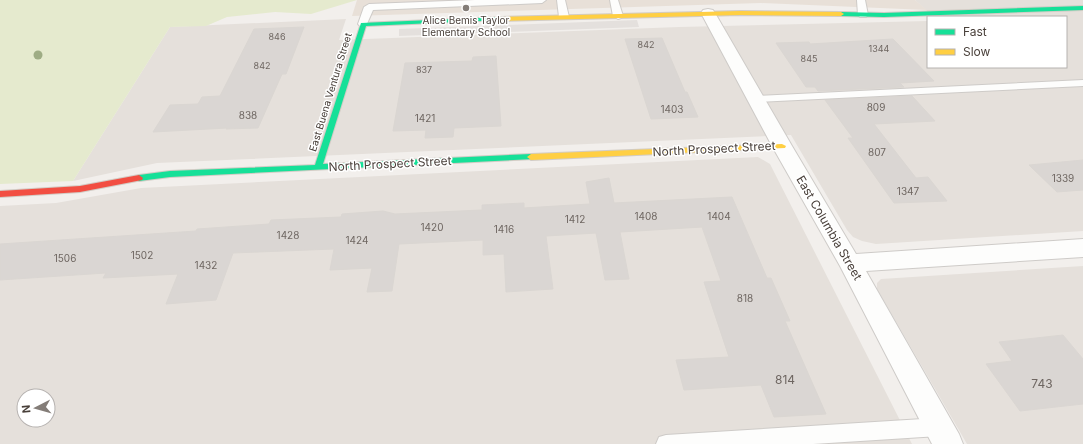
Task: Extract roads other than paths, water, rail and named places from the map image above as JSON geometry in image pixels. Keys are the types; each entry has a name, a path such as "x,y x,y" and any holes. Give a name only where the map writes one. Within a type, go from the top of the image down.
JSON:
{"street":[{"path":"363,24 708,13 863,15 1083,8"},
{"name":"East Columbia Street","path":"708,13 782,146 850,263 944,436"},
{"name":"East Buena Ventura Street","path":"318,167 363,24"},
{"name":"North Prospect Street","path":"0,194 80,189 149,176 170,174 782,146"},
{"path":"850,263 1083,248"}],"lane":[{"path":"363,24 368,7 542,0"},
{"path":"561,0 564,17"},
{"path":"614,0 618,16"},
{"path":"861,0 863,15"},
{"path":"756,99 1083,83"},
{"path":"666,444 944,436"}],"place":[{"name":"Alice Bemis Taylor Elementary School","path":"466,8"}]}
